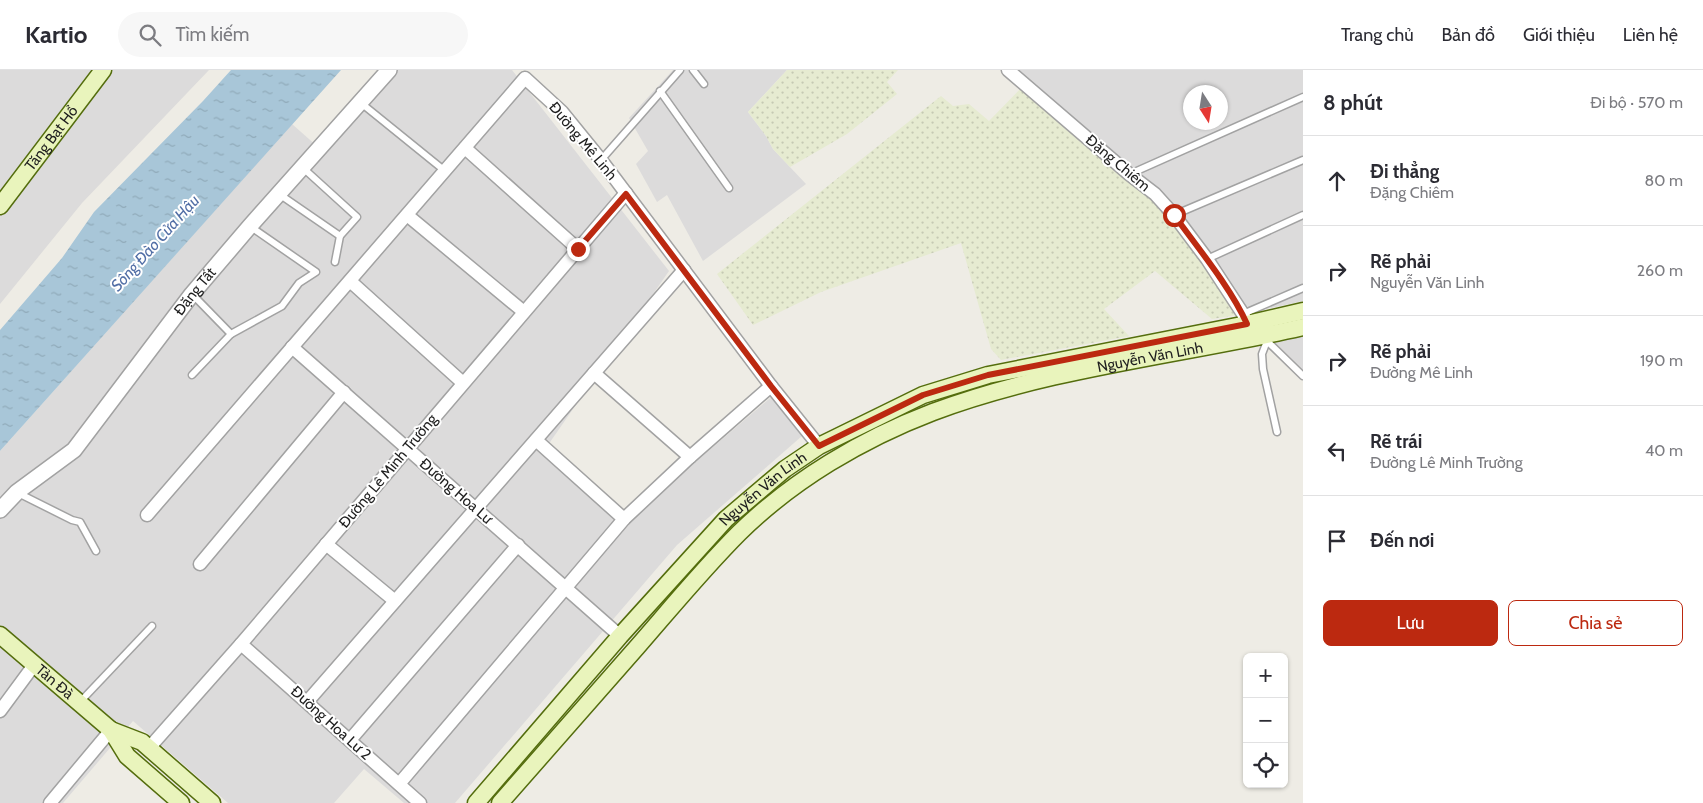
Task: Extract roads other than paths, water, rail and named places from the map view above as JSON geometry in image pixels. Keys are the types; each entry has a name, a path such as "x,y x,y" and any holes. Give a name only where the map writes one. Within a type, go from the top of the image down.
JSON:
{"main road":[{"name":"Tăng Bạt Hổ","path":"0,206 103,70"},
{"name":"Nguyễn Văn Linh","path":"476,803 620,636 726,519 785,469 819,446 923,395 988,375 1245,319 1303,311"},
{"name":"Nguyễn Văn Linh","path":"500,803 740,532 797,484 860,445 931,413 994,392 1057,376 1265,339 1303,327"},
{"path":"923,395 931,413"},
{"path":"651,601 666,614"},
{"name":"Tản Đà","path":"0,635 111,730 127,756 181,803"},
{"name":"Tản Đà","path":"111,730 142,742 212,803"}],"street":[{"name":"Đặng Tất","path":"0,510 17,492 74,450 192,294 389,70"},
{"name":"Đặng Chiêm","path":"1008,70 1155,194 1174,215 1207,259 1245,319 1265,339"},
{"name":"Đường Mê Linh","path":"465,148 525,78 562,112 601,160 771,386 819,446"},
{"path":"147,515 465,148 578,249"},
{"name":"Đường Lê Minh Trường","path":"149,748 241,644 626,194"},
{"path":"407,215 524,312"},
{"path":"307,702 684,270"},
{"path":"350,280 463,383"},
{"name":"Đường Hoa Lư","path":"292,347 620,636"},
{"path":"594,373 690,458"},
{"path":"398,784 624,519 771,386"},
{"path":"200,564 344,392"},
{"path":"536,440 624,519"},
{"path":"326,544 395,601"},
{"path":"350,740 518,545"},
{"name":"Đường Hoa Lư 2","path":"241,644 420,803"},
{"path":"0,711 34,665"},
{"path":"50,803 111,730"}],"lane":[{"path":"601,160 680,70"},
{"path":"693,70 704,84"},
{"path":"660,91 729,188"},
{"path":"1129,174 1303,97"},
{"path":"360,102 445,171"},
{"path":"1174,215 1303,160"},
{"path":"302,167 357,217 340,236 335,262"},
{"path":"279,194 340,236"},
{"path":"1207,259 1303,215"},
{"path":"192,375 231,334 282,306 299,283 316,272 250,226"},
{"path":"1245,319 1303,288"},
{"path":"192,294 231,334"},
{"path":"1265,339 1303,376"},
{"path":"1265,339 1262,362 1277,432"},
{"path":"17,492 72,520 80,522 96,551"},
{"path":"79,703 152,626"}],"water":[{"name":"Sông Đào Cửa Hậu","path":"231,70 341,70 0,451 0,330 62,258 94,212"}]}
